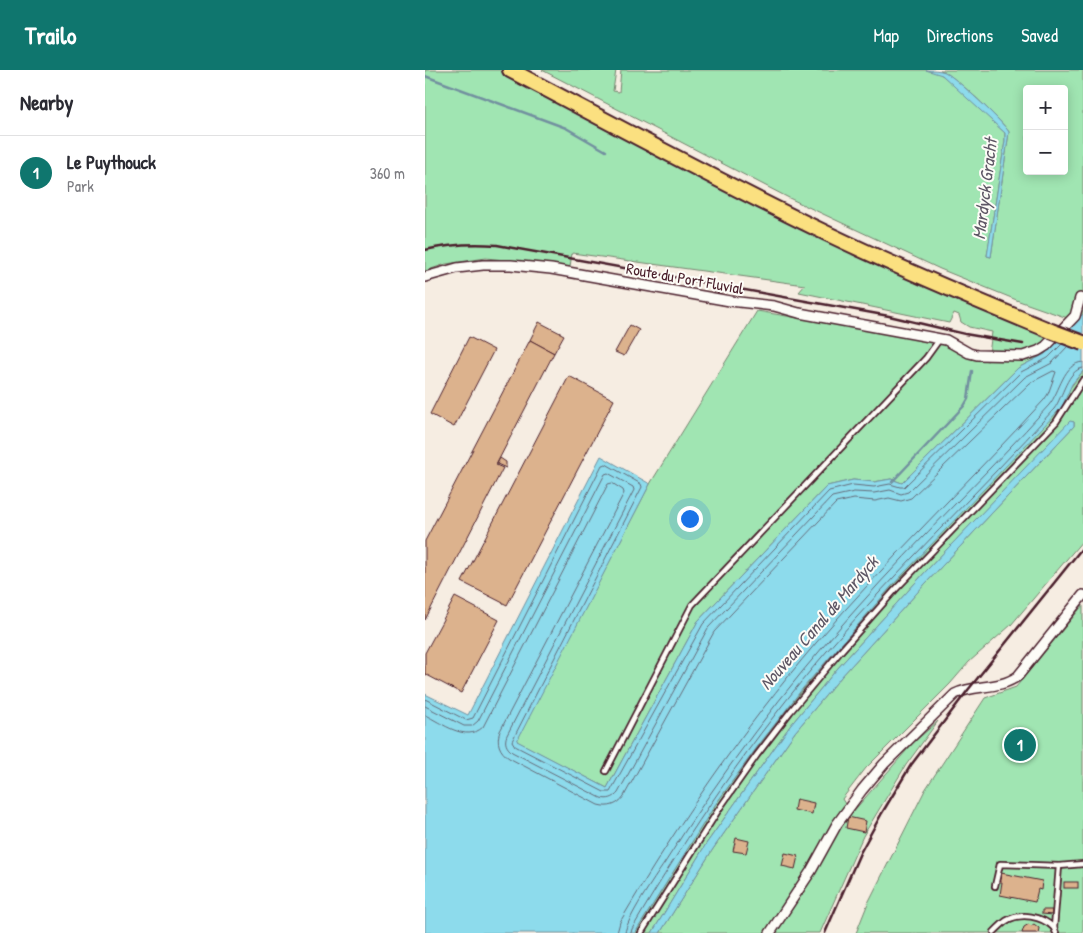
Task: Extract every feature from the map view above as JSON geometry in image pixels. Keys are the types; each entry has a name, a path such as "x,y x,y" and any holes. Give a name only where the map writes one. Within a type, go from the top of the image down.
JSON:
{"main road":[{"path":"510,70 655,147 818,229 931,281 1052,328 1083,337"},
{"path":"523,70 819,224 1083,343"}],"street":[{"name":"Route du Port Fluvial","path":"425,277 444,271 477,265 531,266 738,303 774,306 807,315 939,338 949,341 973,354 1014,356 1029,355 1046,346 1073,318 1080,298"},
{"path":"770,933 811,871 837,824 873,776 955,694 1003,683 1018,676 1083,595"}],"lane":[{"path":"606,771 692,605 925,358 939,338"},
{"path":"641,933 719,809 795,706 895,590 1051,427 1062,414 1083,380"},
{"path":"995,886 1000,864 1059,866 1083,864"},
{"path":"1054,928 1059,866"},
{"path":"994,932 1006,921 1015,917 1039,918 1048,922 1056,933"}],"green space":[{"path":"425,70 500,70 1058,341 1045,354 1018,368 902,483 891,479 874,482 853,480 827,486 698,621 607,788 516,741 650,484 757,311 945,343 969,358 988,361 992,332 969,327 961,322 959,315 954,313 949,323 799,292 805,285 572,253 570,267 486,258 446,264 425,271"},
{"path":"542,70 616,70 613,91 619,92 621,70 926,70 939,73 956,86 1005,133 987,256 991,257 1009,132 976,98 940,70 1083,70 1083,314 1076,321 1019,301 940,269 789,198"},
{"path":"1083,371 1083,540 1011,625 969,662 950,684 866,768 842,799 851,814 913,743 938,721 906,765 863,836 820,933 660,933 713,849 795,732 841,677 925,584 1074,426 1074,422 1070,422 927,570 837,669 790,726 706,844 652,933 635,933 715,805 781,715 866,615 1070,388"},
{"path":"1083,605 1083,933 856,933 868,903 925,790 985,698 1016,687"}],"water":[{"path":"926,70 943,71 951,76 989,110 1009,132 991,257 987,256 1005,133 942,75"},
{"name":"Nouveau Canal de Mardyck","path":"1083,314 1083,371 1072,384 1062,407 891,587 803,688 715,805 635,933 425,933 425,694 468,715 601,456 650,484 517,741 607,788 698,621 827,486 853,480 874,482 891,479 902,483 1018,368 1045,354"},
{"path":"1070,421 1074,422 1074,426 925,584 841,677 795,732 713,849 660,933 652,933 706,844 790,726 837,669 927,570"}],"building":[{"path":"539,322 564,335 554,353 530,340"},
{"path":"630,325 639,330 624,356 615,352"},
{"path":"469,337 494,350 454,427 430,414"},
{"path":"530,340 554,353 496,465 503,468 425,620 425,541"},
{"path":"569,376 614,400 507,605 462,582"},
{"path":"500,458 506,462 506,468 497,464"},
{"path":"455,597 499,620 461,693 425,674 425,653"},
{"path":"796,799 814,803 812,814 794,810"},
{"path":"848,817 866,821 864,832 846,828"},
{"path":"736,838 749,841 746,853 733,851"},
{"path":"785,853 798,856 795,869 782,866"},
{"path":"1001,873 1042,881 1041,890 1038,889 1035,902 1000,895 1002,882 999,882"},
{"path":"1064,882 1078,882 1078,888 1064,888"},
{"path":"1042,910 1052,910 1052,915 1042,914"},
{"path":"1029,924 1031,926 1034,924 1039,928 1038,933 1022,933 1024,927"}],"waterway":[{"path":"425,76 566,128 606,151"},
{"name":"Mardyck Gracht","path":"892,482 964,406 968,399 972,371"}],"railway":[{"path":"425,250 461,244 497,245 889,316 965,334 1023,344"},
{"path":"825,933 860,853 911,765 968,690 1083,547"}],"place":[{"name":"Le Puythouck","path":"1020,745"}]}
